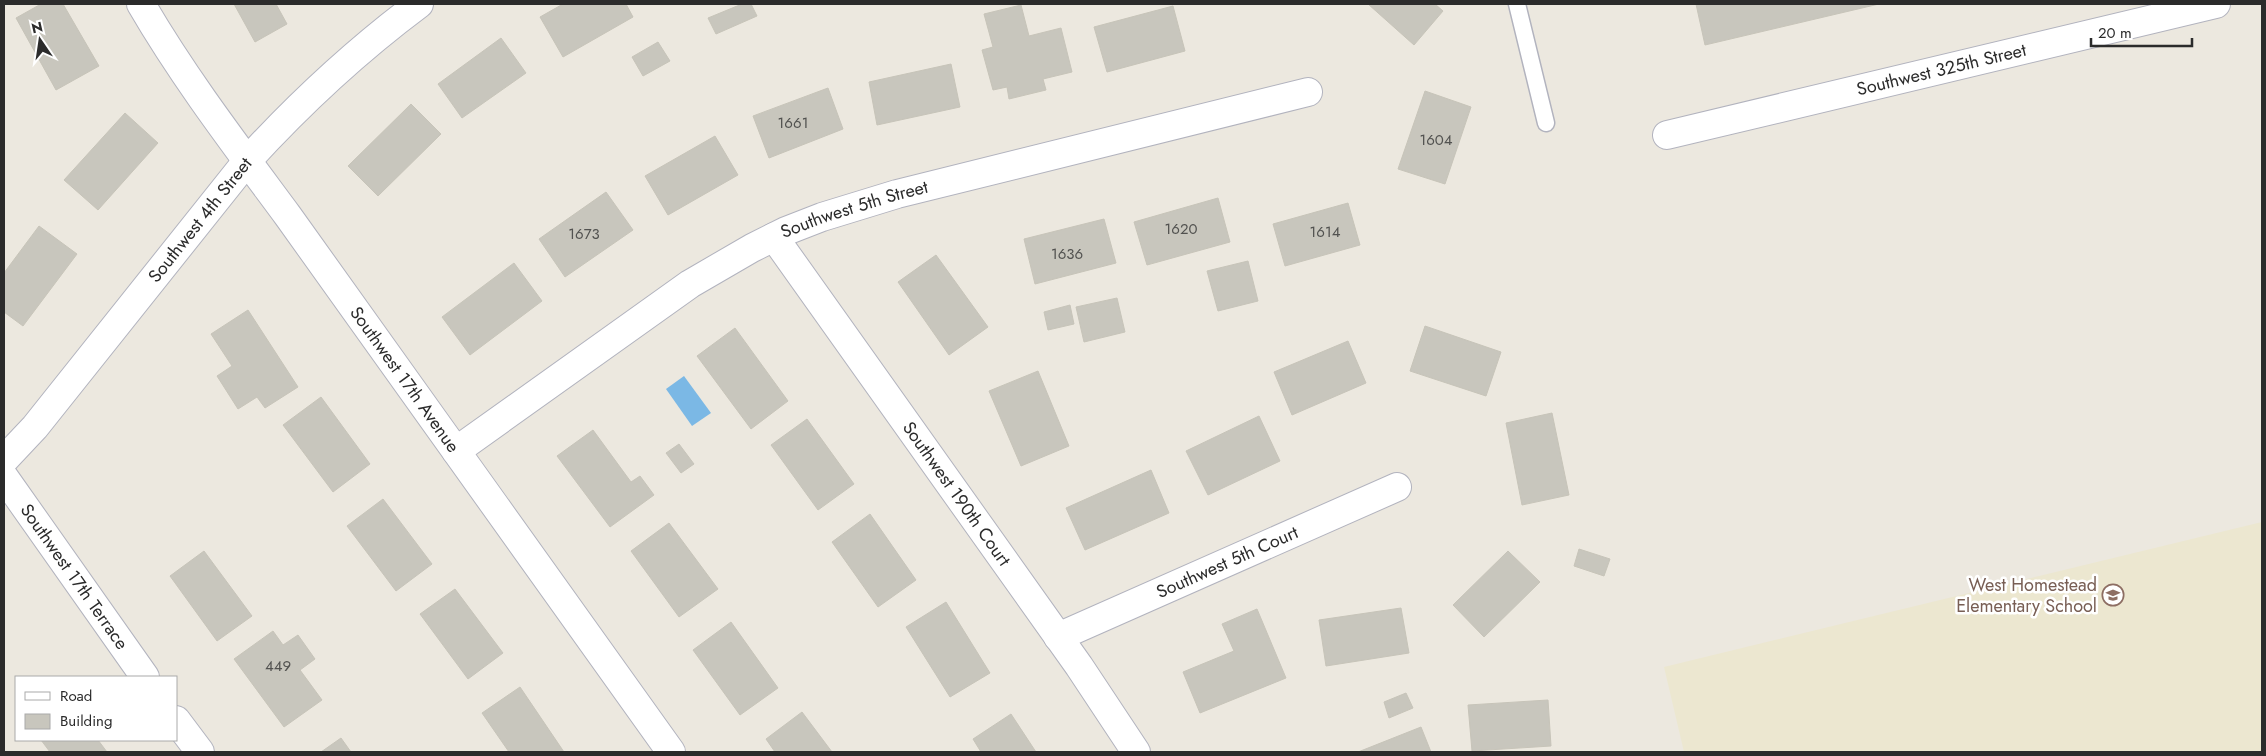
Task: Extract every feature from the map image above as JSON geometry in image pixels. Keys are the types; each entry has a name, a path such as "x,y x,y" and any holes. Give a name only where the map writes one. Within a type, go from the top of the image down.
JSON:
{"street":[{"name":"Southwest 17th Avenue","path":"141,4 171,52 247,161 671,752"},
{"name":"Southwest 4th Street","path":"4,460 35,427 247,161 285,119 387,28 419,4"},
{"name":"Southwest 325th Street","path":"1667,135 2216,4"},
{"name":"Southwest 5th Street","path":"456,451 690,284 774,237 822,217 897,194 1308,92"},
{"name":"Southwest 190th Court","path":"774,237 1110,710 1136,752"},
{"name":"Southwest 17th Terrace","path":"4,477 144,676"},
{"name":"Southwest 5th Court","path":"1058,637 1397,487"},
{"path":"178,723 200,752"}],"lane":[{"path":"1518,4 1546,123"}],"shaded area":[{"name":"West Homestead Elementary School","path":"2262,522 2262,752 1684,752 1664,667"}],"water":[{"path":"684,376 711,413 692,426 666,389"}],"building":[{"path":"41,4 63,4 99,66 56,90 16,18"},
{"path":"234,4 276,4 287,24 255,42"},
{"path":"563,4 626,4 633,17 563,57 540,17"},
{"path":"742,4 751,4 757,16 716,34 708,18"},
{"path":"1368,4 1435,4 1443,11 1414,45"},
{"path":"1696,4 1879,4 1705,45"},
{"path":"1021,5 1029,36 1061,28 1072,72 1043,79 1046,90 1009,99 1007,87 993,90 982,50 993,47 984,14"},
{"path":"1173,6 1185,51 1107,72 1094,27"},
{"path":"501,38 526,73 462,118 438,84"},
{"path":"658,42 670,61 643,76 632,57"},
{"path":"951,64 960,107 877,125 869,82"},
{"path":"828,88 843,129 769,158 753,116"},
{"path":"1425,91 1471,107 1445,184 1398,169"},
{"path":"411,104 441,134 378,196 348,166"},
{"path":"125,113 158,143 98,210 64,180"},
{"path":"715,136 738,175 668,215 645,176"},
{"path":"606,192 633,230 565,277 539,239"},
{"path":"1218,198 1230,242 1147,265 1134,222"},
{"path":"1348,203 1360,245 1285,266 1273,224"},
{"path":"1104,219 1116,263 1035,284 1024,239"},
{"path":"39,226 77,254 23,326 4,312 4,273"},
{"path":"936,255 988,327 949,355 898,282"},
{"path":"1248,261 1258,301 1218,311 1207,271"},
{"path":"514,263 542,301 470,355 442,317"},
{"path":"1117,298 1125,332 1084,342 1076,307"},
{"path":"1070,305 1074,324 1048,330 1044,312"},
{"path":"248,310 298,387 265,408 257,397 238,409 217,376 232,366 211,334"},
{"path":"1425,326 1501,352 1486,396 1410,371"},
{"path":"735,328 788,401 751,429 697,356"},
{"path":"1348,341 1366,383 1292,415 1274,372"},
{"path":"1038,371 1069,446 1021,466 989,391"},
{"path":"321,397 370,464 333,492 283,425"},
{"path":"1552,413 1569,495 1522,505 1506,423"},
{"path":"1259,416 1280,461 1208,495 1186,451"},
{"path":"807,419 854,484 818,510 771,445"},
{"path":"593,430 631,482 640,476 654,495 610,527 557,456"},
{"path":"679,444 694,464 681,473 666,453"},
{"path":"1151,470 1169,513 1085,550 1066,508"},
{"path":"383,499 432,564 396,591 347,526"},
{"path":"870,514 916,580 878,607 832,542"},
{"path":"669,523 718,589 679,617 631,551"},
{"path":"1579,549 1610,559 1604,576 1574,566"},
{"path":"204,551 252,616 217,641 170,576"},
{"path":"1508,551 1540,582 1484,637 1453,605"},
{"path":"455,589 503,653 468,679 420,614"},
{"path":"946,602 990,673 950,697 906,627"},
{"path":"1401,608 1409,653 1326,666 1319,620"},
{"path":"1257,609 1286,678 1200,713 1183,672 1234,651 1222,624"},
{"path":"731,622 778,688 740,715 693,650"},
{"path":"273,631 283,645 298,635 315,659 300,670 322,700 284,727 234,659"},
{"path":"520,687 564,752 509,752 482,713"},
{"path":"1406,693 1413,708 1389,718 1384,702"},
{"path":"1548,700 1551,746 1472,751 1468,705"},
{"path":"802,712 832,752 775,752 766,739"},
{"path":"1011,714 1036,752 981,752 973,739"},
{"path":"1421,727 1431,752 1358,752"},
{"path":"341,738 351,752 321,752"},
{"path":"42,741 99,741 107,752 50,752"}],"place":[{"name":"West Homestead Elementary School","path":"2113,595"}]}
